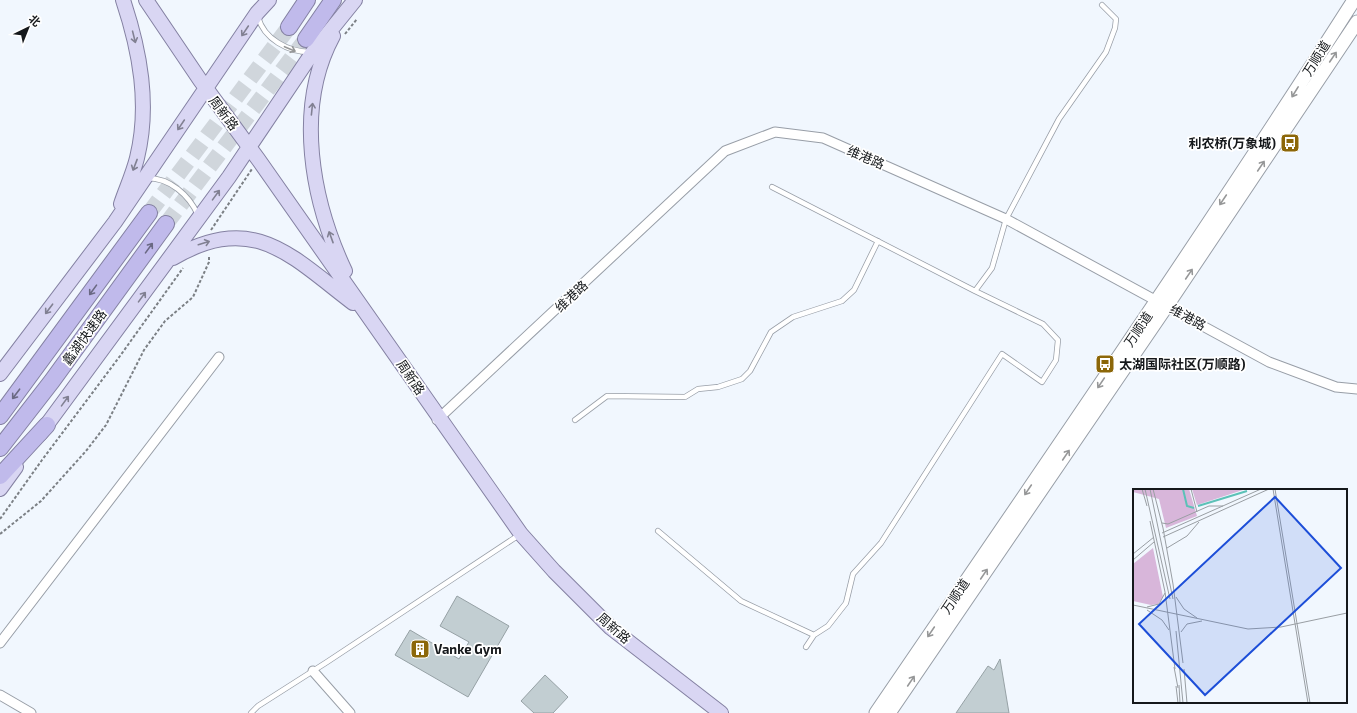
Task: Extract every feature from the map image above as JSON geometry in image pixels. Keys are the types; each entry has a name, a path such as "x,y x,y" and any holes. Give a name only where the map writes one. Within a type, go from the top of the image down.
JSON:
{"highway":[{"path":"289,27 307,0"},
{"path":"309,46 333,0"},
{"name":"蠡湖快速路","path":"0,416 149,213"},
{"name":"蠡湖快速路","path":"0,448 52,381 166,224"},
{"path":"0,476 47,425"}],"main road":[{"path":"115,222 137,160 142,132 144,99 137,48 123,0"},
{"name":"周新路","path":"141,0 355,301 516,536 551,576 606,631 712,713"},
{"name":"周新路","path":"146,0 205,91"},
{"path":"0,374 115,222 257,13 269,0"},
{"path":"355,0 344,16 327,48 319,70 312,118 311,148 320,200 328,228 355,301"},
{"path":"0,489 200,218 248,149 309,46 344,16"},
{"path":"169,260 192,247 210,242 236,238 260,242 281,249 355,301"},
{"name":"周新路","path":"439,422 521,534 554,571 611,628 721,713"}],"street":[{"name":"万顺道","path":"889,713 1161,305 1354,0"},
{"name":"万顺道","path":"876,713 1357,22"},
{"name":"维港路","path":"439,422 728,155 774,138 821,144 909,180 1005,222 1269,362 1336,387 1357,389"},
{"name":"维港路","path":"1161,305 1267,367 1336,392 1357,394"},
{"path":"0,642 219,357"},
{"path":"313,671 350,713"},
{"path":"0,695 31,713"}],"lane":[{"path":"974,291 992,268 1005,222 1059,119 1106,52 1115,28 1116,20 1102,5"},
{"path":"257,13 261,27 268,35 290,50 309,46"},
{"path":"144,178 155,178 165,181 185,194 194,204 200,218"},
{"path":"772,187 974,291 1043,324 1058,340 1056,360 1042,382 1002,354 881,543 853,574 846,603 828,626 814,635 806,647"},
{"path":"575,420 607,396 685,397 698,389 718,386 742,379 750,371 771,332 793,317 842,302 854,290 878,241"},
{"path":"658,531 742,601 814,635"},
{"path":"251,713 258,706 516,536"}],"path":[{"path":"0,534 41,502 86,451 106,425 144,350 165,321 193,297 209,262 210,242"}],"building":[{"name":"Vanke Gym","path":"457,596 509,626 468,697 395,655 410,630 459,659 469,642 440,626"},
{"path":"1000,659 1009,713 956,713 988,666 994,670"},
{"path":"545,675 568,697 553,713 534,713 521,701"}],"tunnel":[{"path":"149,213 289,27"},
{"path":"166,224 306,39"}],"place":[{"name":"利农桥(万象城)","path":"1290,143"},
{"name":"太湖国际社区(万顺路)","path":"1105,364"},
{"name":"Vanke Gym","path":"420,649"}]}
